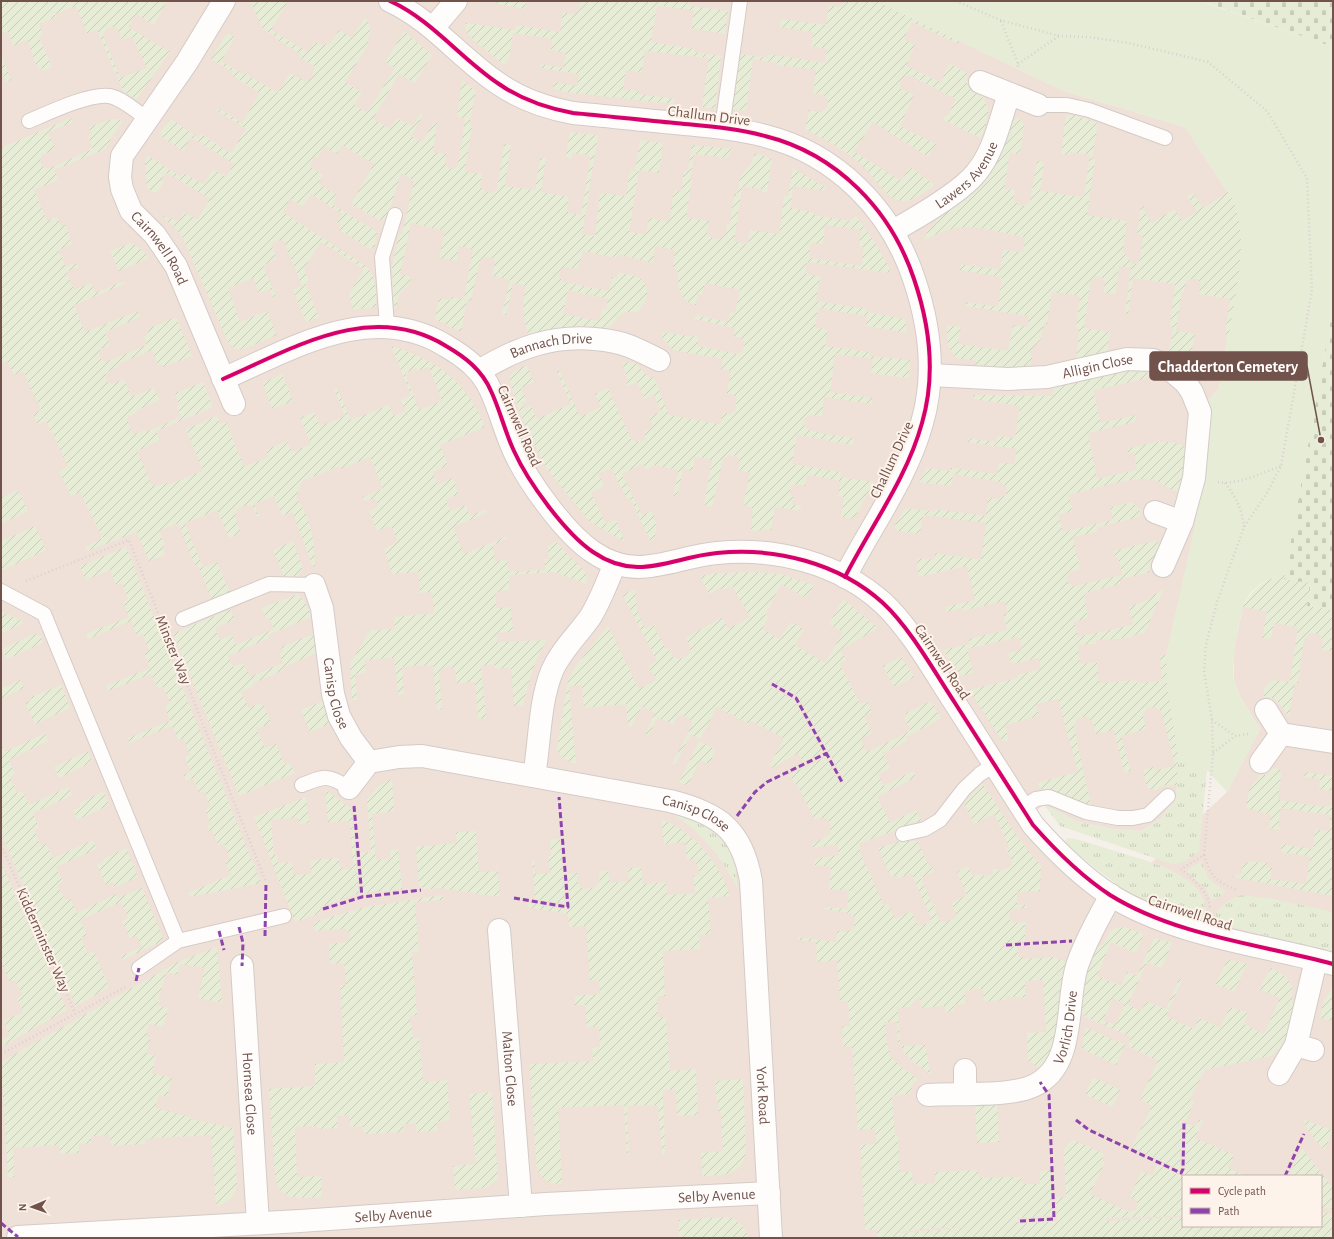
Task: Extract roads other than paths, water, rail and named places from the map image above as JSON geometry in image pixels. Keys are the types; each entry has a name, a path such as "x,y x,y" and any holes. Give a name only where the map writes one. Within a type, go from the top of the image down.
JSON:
{"street":[{"name":"Cairnwell Road","path":"224,1 187,62 122,156 120,177 122,188 131,211 155,235 176,266 234,404"},
{"name":"Challum Drive","path":"390,1 433,28 498,84 535,104 573,113 722,128 753,133 789,144 830,165 847,177 863,192 893,231 908,261 924,311 930,348 930,375 928,397 916,441 903,471 845,577"},
{"path":"433,28 456,1"},
{"path":"980,82 1038,106"},
{"name":"Lawers Avenue","path":"893,231 924,213 969,182 977,172 990,148 1010,94"},
{"name":"Cairnwell Road","path":"223,379 316,338 353,329 387,326 413,331 434,339 462,357 479,371 491,390 514,453 529,480 577,538 593,552 615,563 647,567 658,566 709,554 746,551 779,555 800,560 821,566 845,577 883,604 899,621 934,670 1033,825 1053,847 1093,882 1111,895 1166,921 1205,933 1324,962"},
{"name":"Bannach Drive","path":"479,371 498,359 530,346 555,339 573,337 603,340 631,337 659,360"},
{"name":"Alligin Close","path":"930,375 987,378 1048,377 1127,359 1153,360 1166,366 1186,382 1192,392 1200,412 1194,478 1182,522 1163,566"},
{"path":"1155,512 1182,522"},
{"path":"534,776 545,698 552,671 563,652 590,616 602,597 615,563"},
{"name":"Canisp Close","path":"314,585 333,616 333,694 339,716 350,738 369,762 399,757 422,756 670,801 702,810 717,818 731,832 741,846 748,863 751,880 755,954"},
{"path":"1266,710 1281,734 1333,742"},
{"path":"1261,762 1281,734"},
{"path":"349,788 369,762"},
{"name":"Vorlich Drive","path":"928,1094 1007,1092 1021,1090 1040,1082 1047,1077 1056,1064 1066,1043 1070,1000 1077,966 1111,895"},
{"name":"Malton Close","path":"499,930 521,1206"},
{"name":"York Road","path":"755,954 771,1238"},
{"path":"1279,1074 1304,1047 1324,962"},
{"name":"Hornsea Close","path":"242,966 258,1223"},
{"path":"965,1070 965,1093"},
{"name":"Selby Avenue","path":"18,1237 189,1233 258,1223 521,1206 769,1193"}],"lane":[{"path":"722,128 740,1"},
{"path":"30,121 58,109 99,96 110,96 147,119"},
{"path":"1038,106 1067,105 1089,110 1165,138"},
{"path":"387,326 382,257 395,215"},
{"path":"183,619 269,584 314,585"},
{"path":"7,594 44,614 178,941"},
{"path":"903,834 926,830 940,820 964,789 980,774 994,765"},
{"path":"302,785 323,777 337,780 349,788"},
{"path":"1022,808 1036,799 1049,797 1086,812 1118,818 1133,818 1148,815 1168,796"},
{"path":"139,968 178,941 284,916"}],"place":[{"name":"Chadderton Cemetery","path":"1321,440"}]}
